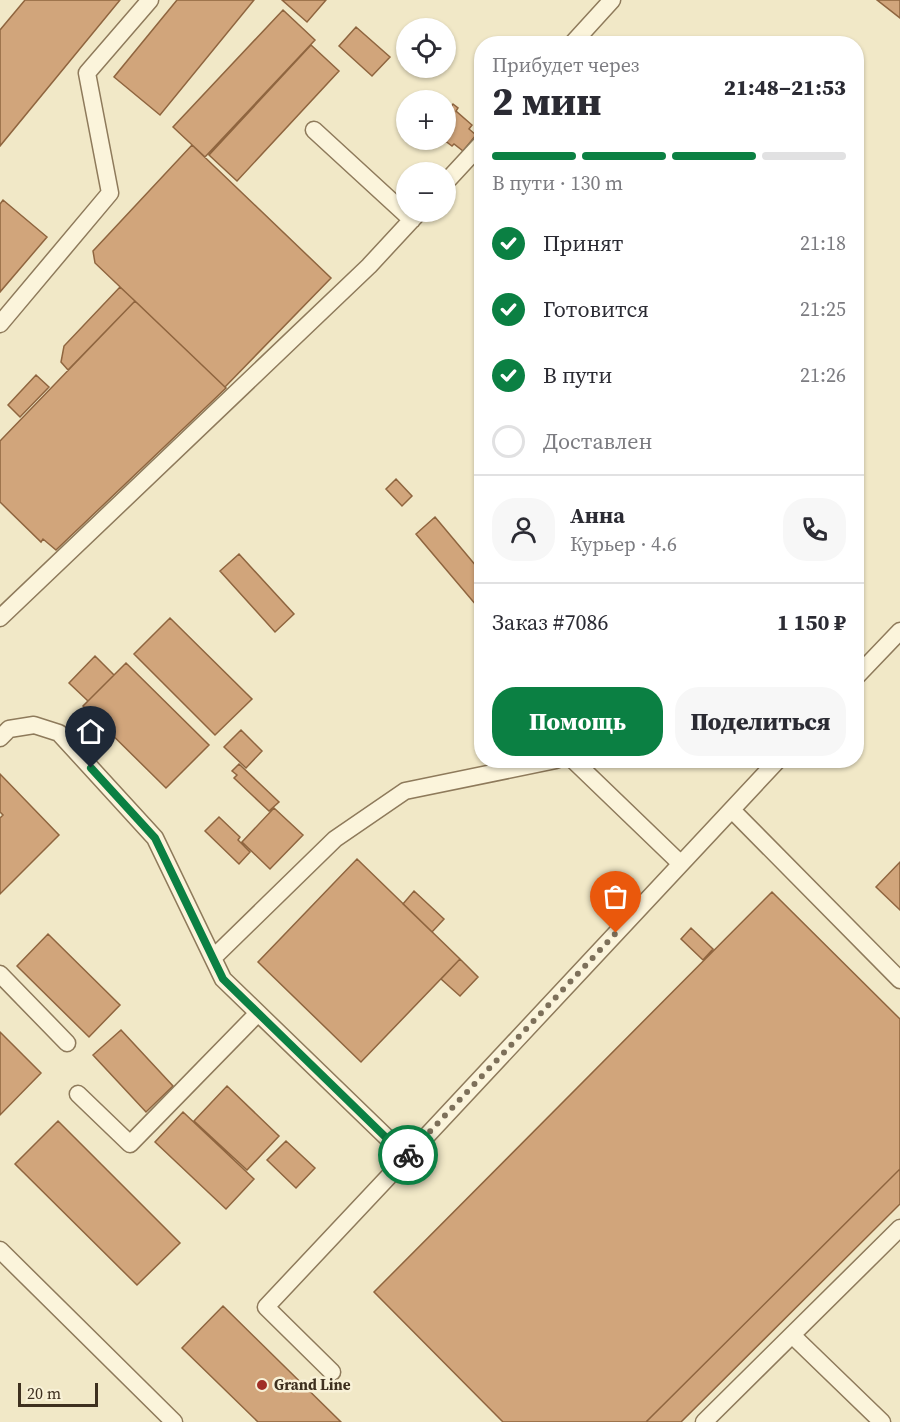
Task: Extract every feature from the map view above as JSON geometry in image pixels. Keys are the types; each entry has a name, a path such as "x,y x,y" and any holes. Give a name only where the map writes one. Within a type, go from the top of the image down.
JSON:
{"lane":[{"path":"0,324 110,193 87,73 150,0"},
{"path":"579,36 612,0"},
{"path":"314,130 396,199"},
{"path":"456,171 474,152"},
{"path":"0,618 369,266 409,222"},
{"path":"864,669 900,631"},
{"path":"0,738 9,729 34,725 59,733 155,838 223,979 406,1157"},
{"path":"213,958 335,839 405,791 517,768"},
{"path":"581,768 681,864"},
{"path":"332,1372 266,1307 771,768"},
{"path":"732,810 900,980"},
{"path":"0,974 67,1043"},
{"path":"78,1094 130,1144 258,1013"},
{"path":"704,1422 900,1228"},
{"path":"0,1250 174,1422"},
{"path":"792,1335 882,1422"}],"building":[{"path":"25,0 120,0 0,146 0,30"},
{"path":"177,0 254,0 160,115 114,77"},
{"path":"282,0 326,0 307,22"},
{"path":"877,0 900,0 900,18"},
{"path":"283,10 315,40 205,157 173,127"},
{"path":"356,27 390,57 372,76 339,46"},
{"path":"311,45 339,71 237,181 209,155"},
{"path":"456,111 472,125 469,129 474,133 474,137 463,151 456,146"},
{"path":"192,145 331,278 225,387 95,263 93,251"},
{"path":"3,200 47,237 0,292 0,204"},
{"path":"120,287 135,301 68,370 61,362 64,346"},
{"path":"135,301 226,388 56,550 43,539 41,542 0,502 0,441"},
{"path":"36,375 49,387 20,417 8,405"},
{"path":"396,479 412,496 402,506 386,489"},
{"path":"435,517 474,563 474,603 416,534"},
{"path":"239,554 294,614 275,632 220,571"},
{"path":"170,618 252,699 215,735 134,654"},
{"path":"95,656 114,675 88,701 69,683"},
{"path":"126,663 209,745 166,788 83,706"},
{"path":"241,730 262,751 246,768 224,747"},
{"path":"239,764 279,802 269,811 234,778 237,775 232,771"},
{"path":"0,774 59,835 0,894 0,818 3,815 0,812"},
{"path":"274,808 303,835 270,869 242,842"},
{"path":"219,817 240,837 238,840 250,852 239,864 205,831"},
{"path":"357,859 460,959 361,1062 258,962"},
{"path":"900,862 900,910 876,887"},
{"path":"414,891 444,919 432,932 403,904"},
{"path":"772,892 900,1019 900,1169 646,1422 503,1422 374,1292"},
{"path":"691,928 713,949 703,960 681,939"},
{"path":"48,934 120,1005 89,1037 17,966"},
{"path":"460,959 478,977 460,996 441,979"},
{"path":"121,1030 173,1086 146,1112 93,1055"},
{"path":"0,1032 41,1073 0,1115"},
{"path":"227,1086 279,1136 247,1170 194,1121"},
{"path":"183,1112 254,1179 226,1209 155,1142"},
{"path":"58,1121 180,1243 137,1285 15,1164"},
{"path":"286,1141 315,1168 296,1188 267,1160"},
{"path":"900,1169 900,1204 681,1422 646,1422"},
{"name":"Grand Line","path":"223,1306 341,1422 258,1422 182,1348"}],"way so far":[{"path":"408,1155 616,933"}],"place":[{"name":"Grand Line","path":"262,1385"}],"route":[{"path":"91,768 155,838 223,979 406,1157 408,1155"}]}
